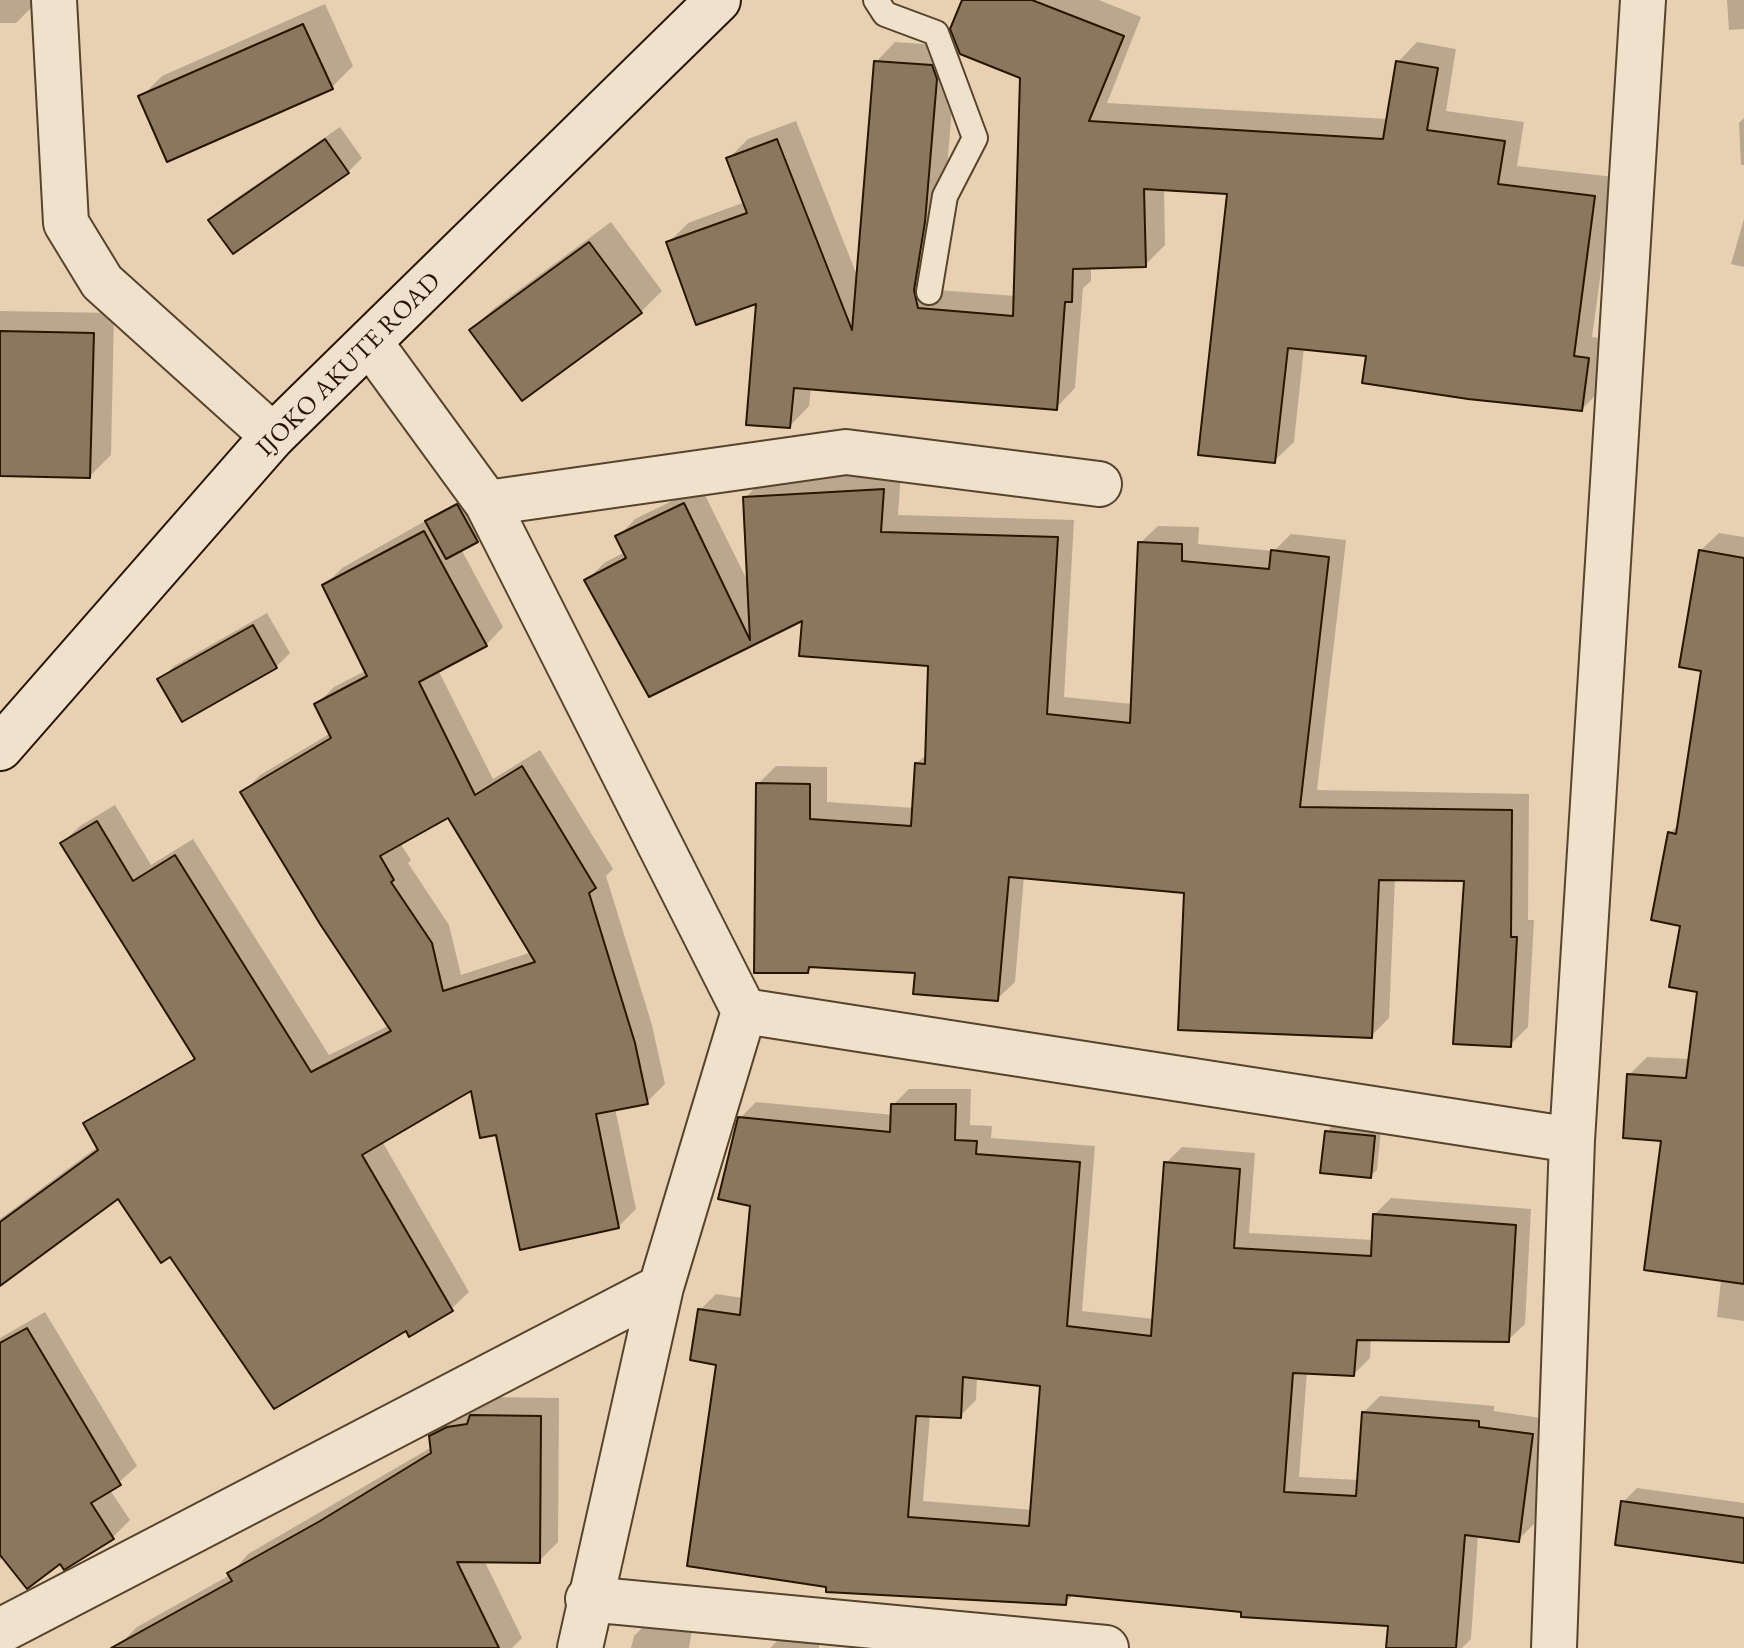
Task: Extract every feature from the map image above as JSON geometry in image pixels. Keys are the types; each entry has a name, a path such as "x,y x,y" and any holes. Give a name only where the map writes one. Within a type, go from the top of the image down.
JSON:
{"street":[{"path":"54,0 66,223 102,282 273,436"},
{"name":"IJOKO AKUTE ROAD","path":"0,748 273,436 371,344 718,0"},
{"path":"1554,1648 1572,1140 1643,0"},
{"path":"371,344 487,503 744,1011 661,1287 588,1599 580,1648"},
{"path":"487,503 846,452 1099,484"},
{"path":"744,1011 1572,1140"},
{"path":"0,1631 661,1287"},
{"path":"588,1599 1106,1648"}],"lane":[{"path":"876,0 885,14 936,33 975,138 945,196 929,292"}],"building":[{"path":"962,0 1032,0 1124,36 1089,121 1383,139 1396,61 1438,68 1427,130 1505,141 1498,184 1595,196 1574,356 1589,358 1582,411 1468,399 1362,383 1366,356 1288,348 1275,463 1198,455 1227,194 1144,189 1146,267 1073,269 1072,302 1065,302 1057,410 794,388 790,428 746,425 756,304 696,325 666,242 747,213 726,158 777,139 852,330 874,61 932,65 937,79 925,222 914,290 918,308 1013,316 1020,78 960,54 950,29"},
{"path":"303,24 333,89 167,162 138,96"},
{"path":"325,139 349,173 233,254 208,220"},
{"path":"589,242 642,313 522,401 469,330"},
{"path":"0,331 94,333 90,478 0,476"},
{"path":"884,489 881,532 1058,537 1047,714 1130,723 1138,542 1182,544 1182,561 1269,569 1271,550 1329,557 1300,807 1512,810 1511,937 1517,937 1511,1047 1453,1044 1464,881 1379,880 1372,1038 1178,1030 1184,893 1009,877 998,1001 913,994 915,973 809,967 808,973 754,973 756,783 810,784 810,819 911,826 915,763 925,764 928,666 799,656 802,621 649,697 584,580 626,558 615,536 684,503 750,640 743,497"},
{"path":"457,504 478,542 446,559 425,521"},
{"path":"424,531 487,646 419,682 475,795 522,766 596,888 589,893 635,1043 648,1104 596,1114 619,1228 520,1250 496,1135 480,1138 471,1091 362,1155 453,1311 409,1337 406,1331 274,1409 170,1257 161,1263 118,1199 0,1286 0,1222 98,1150 83,1123 195,1059 60,843 97,821 133,881 175,855 311,1072 391,1031 320,924 240,792 331,738 314,704 367,676 322,585","holes":["448,818 535,962 443,991 432,943 391,882 394,880 380,856"]},
{"path":"1699,550 1744,558 1744,1284 1644,1270 1661,1141 1623,1138 1627,1074 1686,1078 1697,992 1669,987 1680,926 1651,920 1668,832 1676,834 1701,671 1679,667"},
{"path":"253,625 277,668 182,722 157,679"},
{"path":"891,1104 956,1104 955,1140 977,1141 976,1154 1080,1162 1067,1326 1151,1336 1164,1162 1240,1169 1234,1248 1371,1256 1373,1214 1516,1225 1509,1342 1357,1340 1354,1376 1293,1373 1284,1492 1356,1496 1362,1412 1479,1421 1479,1427 1533,1434 1519,1542 1465,1535 1456,1648 1386,1648 1388,1626 1241,1617 1241,1612 1067,1595 1066,1605 826,1592 826,1587 687,1566 716,1365 690,1360 698,1309 740,1315 750,1206 718,1199 738,1117 890,1132","holes":["963,1377 1040,1386 1029,1526 908,1517 916,1416 961,1418"]},
{"path":"1325,1131 1375,1136 1371,1178 1320,1173"},
{"path":"27,1328 121,1485 91,1503 114,1539 64,1570 60,1564 27,1589 0,1555 0,1343"},
{"path":"470,1415 541,1416 540,1563 457,1562 499,1648 111,1648 232,1581 227,1573 431,1453 429,1436 447,1427 467,1424"},
{"path":"1621,1501 1744,1518 1744,1563 1615,1545"}]}
